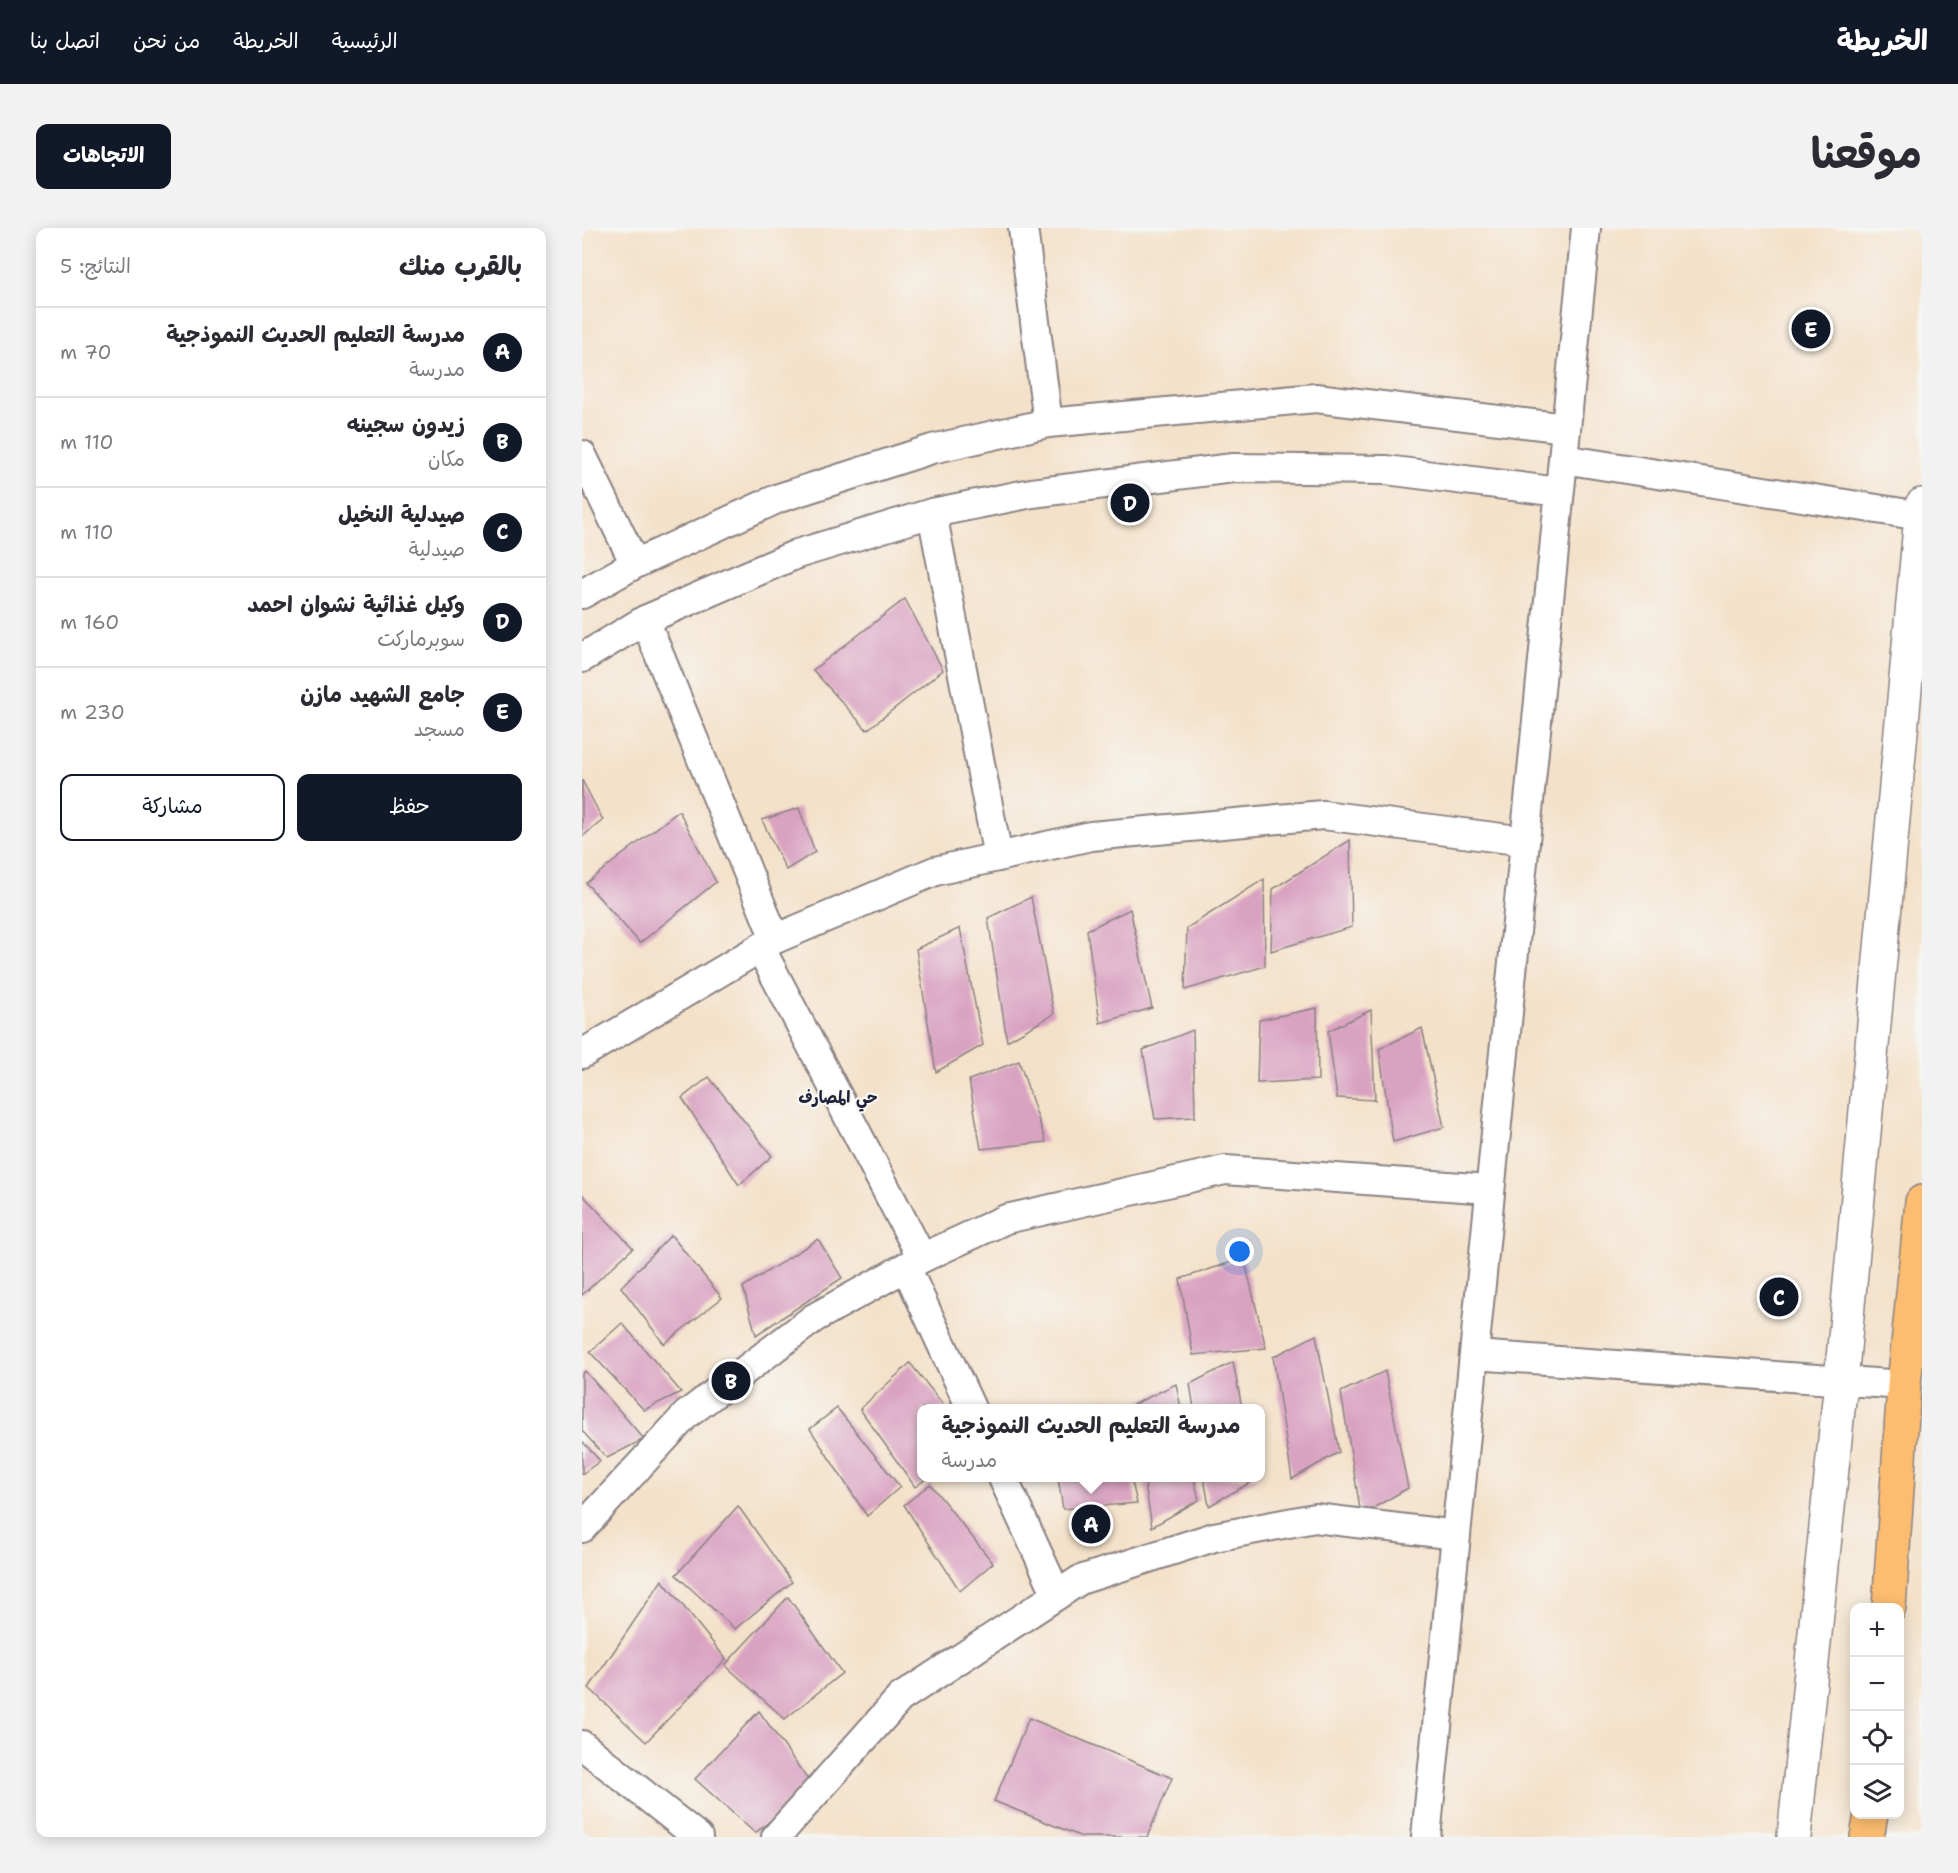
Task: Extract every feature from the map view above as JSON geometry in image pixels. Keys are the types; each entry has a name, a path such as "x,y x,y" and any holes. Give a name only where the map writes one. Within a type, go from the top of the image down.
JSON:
{"highway":[{"path":"1889,1603 1904,1385 1922,1202"},
{"path":"1867,1837 1870,1819"},
{"path":"1876,1819 1878,1837"}],"street":[{"path":"1023,228 1048,423"},
{"path":"1426,1837 1586,228"},
{"path":"582,594 635,564 779,498 932,449 1048,423 1316,398 1566,428"},
{"path":"582,455 635,564"},
{"path":"1563,459 1922,510 1841,1381 1794,1837"},
{"path":"582,658 645,620 797,554 932,513 1032,493 1233,468 1386,470 1559,492"},
{"path":"932,513 998,857"},
{"path":"645,620 768,944 914,1262 969,1404"},
{"path":"582,1054 768,944 935,871 1091,836 1323,815 1525,841"},
{"path":"582,1528 686,1415 814,1318 914,1262 1006,1219 1225,1170 1490,1189"},
{"path":"1474,1355 1904,1385"},
{"path":"1005,1482 1057,1595"},
{"path":"776,1837 900,1698 1080,1580 1214,1537 1315,1518 1456,1535"},
{"path":"582,1745 698,1837"}],"building":[{"path":"905,599 943,670 867,730 813,670"},
{"path":"582,780 603,820 582,837"},
{"path":"799,808 815,852 786,870 762,820"},
{"path":"679,811 716,882 640,943 586,883"},
{"path":"1350,840 1352,927 1271,951 1273,889"},
{"path":"1264,879 1265,966 1185,990 1187,928"},
{"path":"1031,897 1054,1014 1007,1041 988,918"},
{"path":"1130,909 1152,1008 1100,1023 1087,930"},
{"path":"960,928 983,1045 936,1072 916,949"},
{"path":"1317,1008 1318,1080 1257,1083 1259,1020"},
{"path":"1371,1010 1375,1100 1337,1098 1328,1031"},
{"path":"1422,1028 1444,1127 1393,1142 1379,1049"},
{"path":"1193,1030 1195,1117 1155,1119 1143,1050"},
{"path":"1019,1061 1046,1142 981,1149 969,1080"},
{"path":"709,1077 772,1156 739,1185 682,1098"},
{"path":"582,1194 633,1248 582,1295"},
{"path":"671,1235 722,1298 664,1344 621,1287"},
{"path":"818,1239 842,1278 756,1335 743,1287"},
{"path":"1244,1258 1266,1348 1193,1355 1180,1279"},
{"path":"622,1323 681,1392 644,1410 590,1352"},
{"path":"1316,1335 1339,1452 1292,1479 1273,1357"},
{"path":"1233,1362 1241,1404 1193,1404 1190,1384"},
{"path":"910,1363 943,1404 917,1404 917,1482 922,1482 915,1487 860,1409"},
{"path":"585,1371 644,1439 607,1458 582,1431 582,1374"},
{"path":"1385,1371 1408,1488 1361,1515 1341,1392"},
{"path":"1176,1384 1180,1404 1134,1404"},
{"path":"837,1408 900,1487 867,1516 810,1429"},
{"path":"582,1441 600,1461 582,1474"},
{"path":"1059,1482 1132,1482 1137,1503 1063,1509"},
{"path":"1145,1482 1195,1482 1199,1500 1152,1527"},
{"path":"1205,1482 1251,1482 1209,1506"},
{"path":"930,1484 993,1563 960,1591 904,1505"},
{"path":"738,1506 792,1582 735,1629 676,1575"},
{"path":"662,1580 726,1659 646,1742 589,1688"},
{"path":"788,1597 842,1673 785,1719 725,1665"},
{"path":"759,1711 813,1787 755,1833 695,1779"},
{"path":"1029,1718 1172,1778 1147,1837 1082,1837 994,1801"}],"place":[{"name":"جامع الشهيد مازن","path":"1811,329"},
{"name":"وكيل غذائية نشوان احمد","path":"1130,503"},
{"name":"صيدلية النخيل","path":"1779,1297"},
{"name":"زيدون سجينه","path":"731,1381"},
{"name":"مدرسة التعليم الحديث النموذجية","path":"1091,1524"}],"district":[{"name":"حي المصارف","path":"838,1097"}]}
